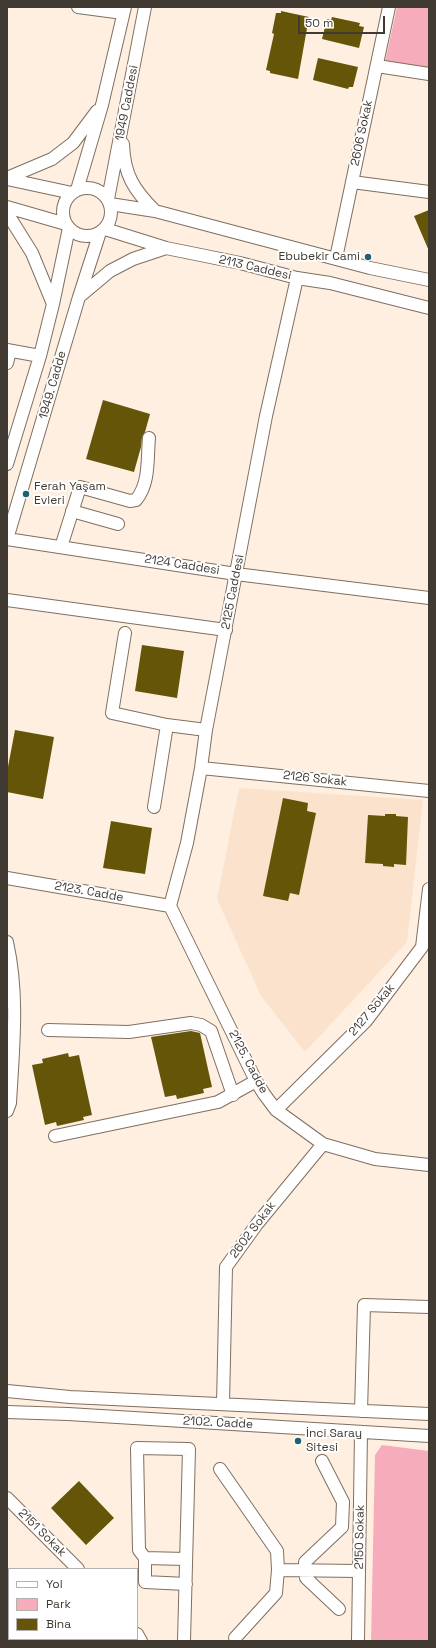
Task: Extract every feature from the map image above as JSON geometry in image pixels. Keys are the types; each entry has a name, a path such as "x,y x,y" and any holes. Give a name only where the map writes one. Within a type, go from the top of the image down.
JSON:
{"street":[{"path":"78,7 124,10"},
{"name":"1949 Caddesi","path":"109,201 145,7"},
{"name":"2606 Sokak","path":"336,258 389,7"},
{"name":"1949 Caddesi","path":"74,191 102,105 124,10"},
{"path":"376,66 429,74"},
{"path":"7,178 52,159 68,147 73,143 102,105"},
{"path":"122,125 124,163 130,180 139,195 155,211"},
{"path":"7,178 74,191"},
{"path":"352,182 429,192"},
{"path":"7,207 68,226 77,234 86,236 102,230 112,214 109,201 100,190 94,188 82,188 74,191 66,199 64,216 68,226 53,304"},
{"path":"109,201 155,211 370,268 429,280"},
{"path":"7,213 32,254 53,304"},
{"name":"2113 Caddesi","path":"102,230 166,248 240,263 297,278 330,283 429,308"},
{"name":"1949. Cadde","path":"7,539 79,297 102,230"},
{"path":"79,297 110,271 133,259 166,248"},
{"name":"2125 Caddesi","path":"170,906 187,843 201,768 206,730 266,416 297,278"},
{"name":"1949. Cadde","path":"7,464 40,356 53,304"},
{"path":"7,363 8,350 40,356"},
{"path":"61,547 80,486 130,501 136,500 142,493 146,480 149,438"},
{"path":"72,511 118,524"},
{"name":"2124 Caddesi","path":"7,539 236,574 429,598"},
{"path":"7,600 226,630"},
{"path":"125,633 112,713 167,725 206,730"},
{"path":"154,807 167,725"},
{"name":"2126 Sokak","path":"201,768 429,791"},
{"name":"2123. Cadde","path":"7,878 170,906"},
{"name":"2127 Sokak","path":"276,1110 366,1021 425,948 429,889"},
{"name":"2125. Cadde","path":"170,906 256,1081 276,1110 323,1144 374,1159 429,1165"},
{"path":"7,942 15,987 15,1009 10,1103 7,1111"},
{"path":"48,1030 129,1032 191,1023 201,1025 211,1031 233,1095"},
{"path":"55,1136 218,1102 256,1081"},
{"name":"2602 Sokak","path":"223,1404 226,1267 257,1224 323,1144"},
{"path":"361,1411 364,1305 429,1307"},
{"name":"2102. Cadde","path":"7,1391 70,1397 429,1414"},
{"name":"2102. Cadde","path":"7,1412 68,1414 429,1436"},
{"name":"2150 Sokak","path":"358,1641 361,1432"},
{"path":"184,1641 186,1584 189,1449 137,1448 139,1550 145,1558 145,1582 186,1584"},
{"path":"322,1461 343,1502 342,1527 305,1562 305,1570 306,1578 338,1609"},
{"path":"220,1469 277,1551 278,1570 276,1593 235,1638"},
{"name":"2151 Sokak","path":"7,1498 77,1568"},
{"path":"145,1558 186,1559"},
{"path":"278,1570 359,1571"}],"shaded area":[{"path":"239,788 423,800 407,942 305,1052 261,996 217,899"}],"green space":[{"path":"397,7 429,7 429,69 385,62"},
{"path":"382,1445 429,1451 429,1641 371,1641 375,1455"}],"building":[{"path":"281,11 309,17 298,79 270,73 270,71 266,70 274,34 272,33 276,13 281,13"},
{"path":"332,17 360,23 359,26 364,27 359,48 322,39 327,19 331,20"},
{"path":"318,58 358,67 353,87 349,87 348,89 313,80"},
{"path":"429,210 429,251 414,216"},
{"path":"103,400 150,414 142,437 141,447 134,472 86,459"},
{"path":"142,645 184,651 177,698 135,691"},
{"path":"15,730 54,737 43,799 7,792 7,772"},
{"path":"283,798 308,803 307,811 316,813 299,895 290,893 288,901 263,896"},
{"path":"385,814 396,814 396,816 408,817 406,865 394,864 394,867 383,866 383,864 365,863 368,815 385,816"},
{"path":"111,821 152,828 145,874 103,868"},
{"path":"191,1031 200,1033 212,1087 203,1089 204,1093 177,1099 176,1095 165,1097 151,1037"},
{"path":"68,1053 69,1057 79,1055 92,1115 83,1117 84,1120 57,1126 56,1122 45,1125 32,1065 43,1063 42,1059"},
{"path":"79,1481 114,1518 86,1545 51,1508"}],"place":[{"name":"Ebubekir Cami","path":"368,257"},
{"name":"Ferah Yaşam Evleri","path":"26,494"},
{"name":"İnci Saray Sitesi","path":"298,1441"}]}
